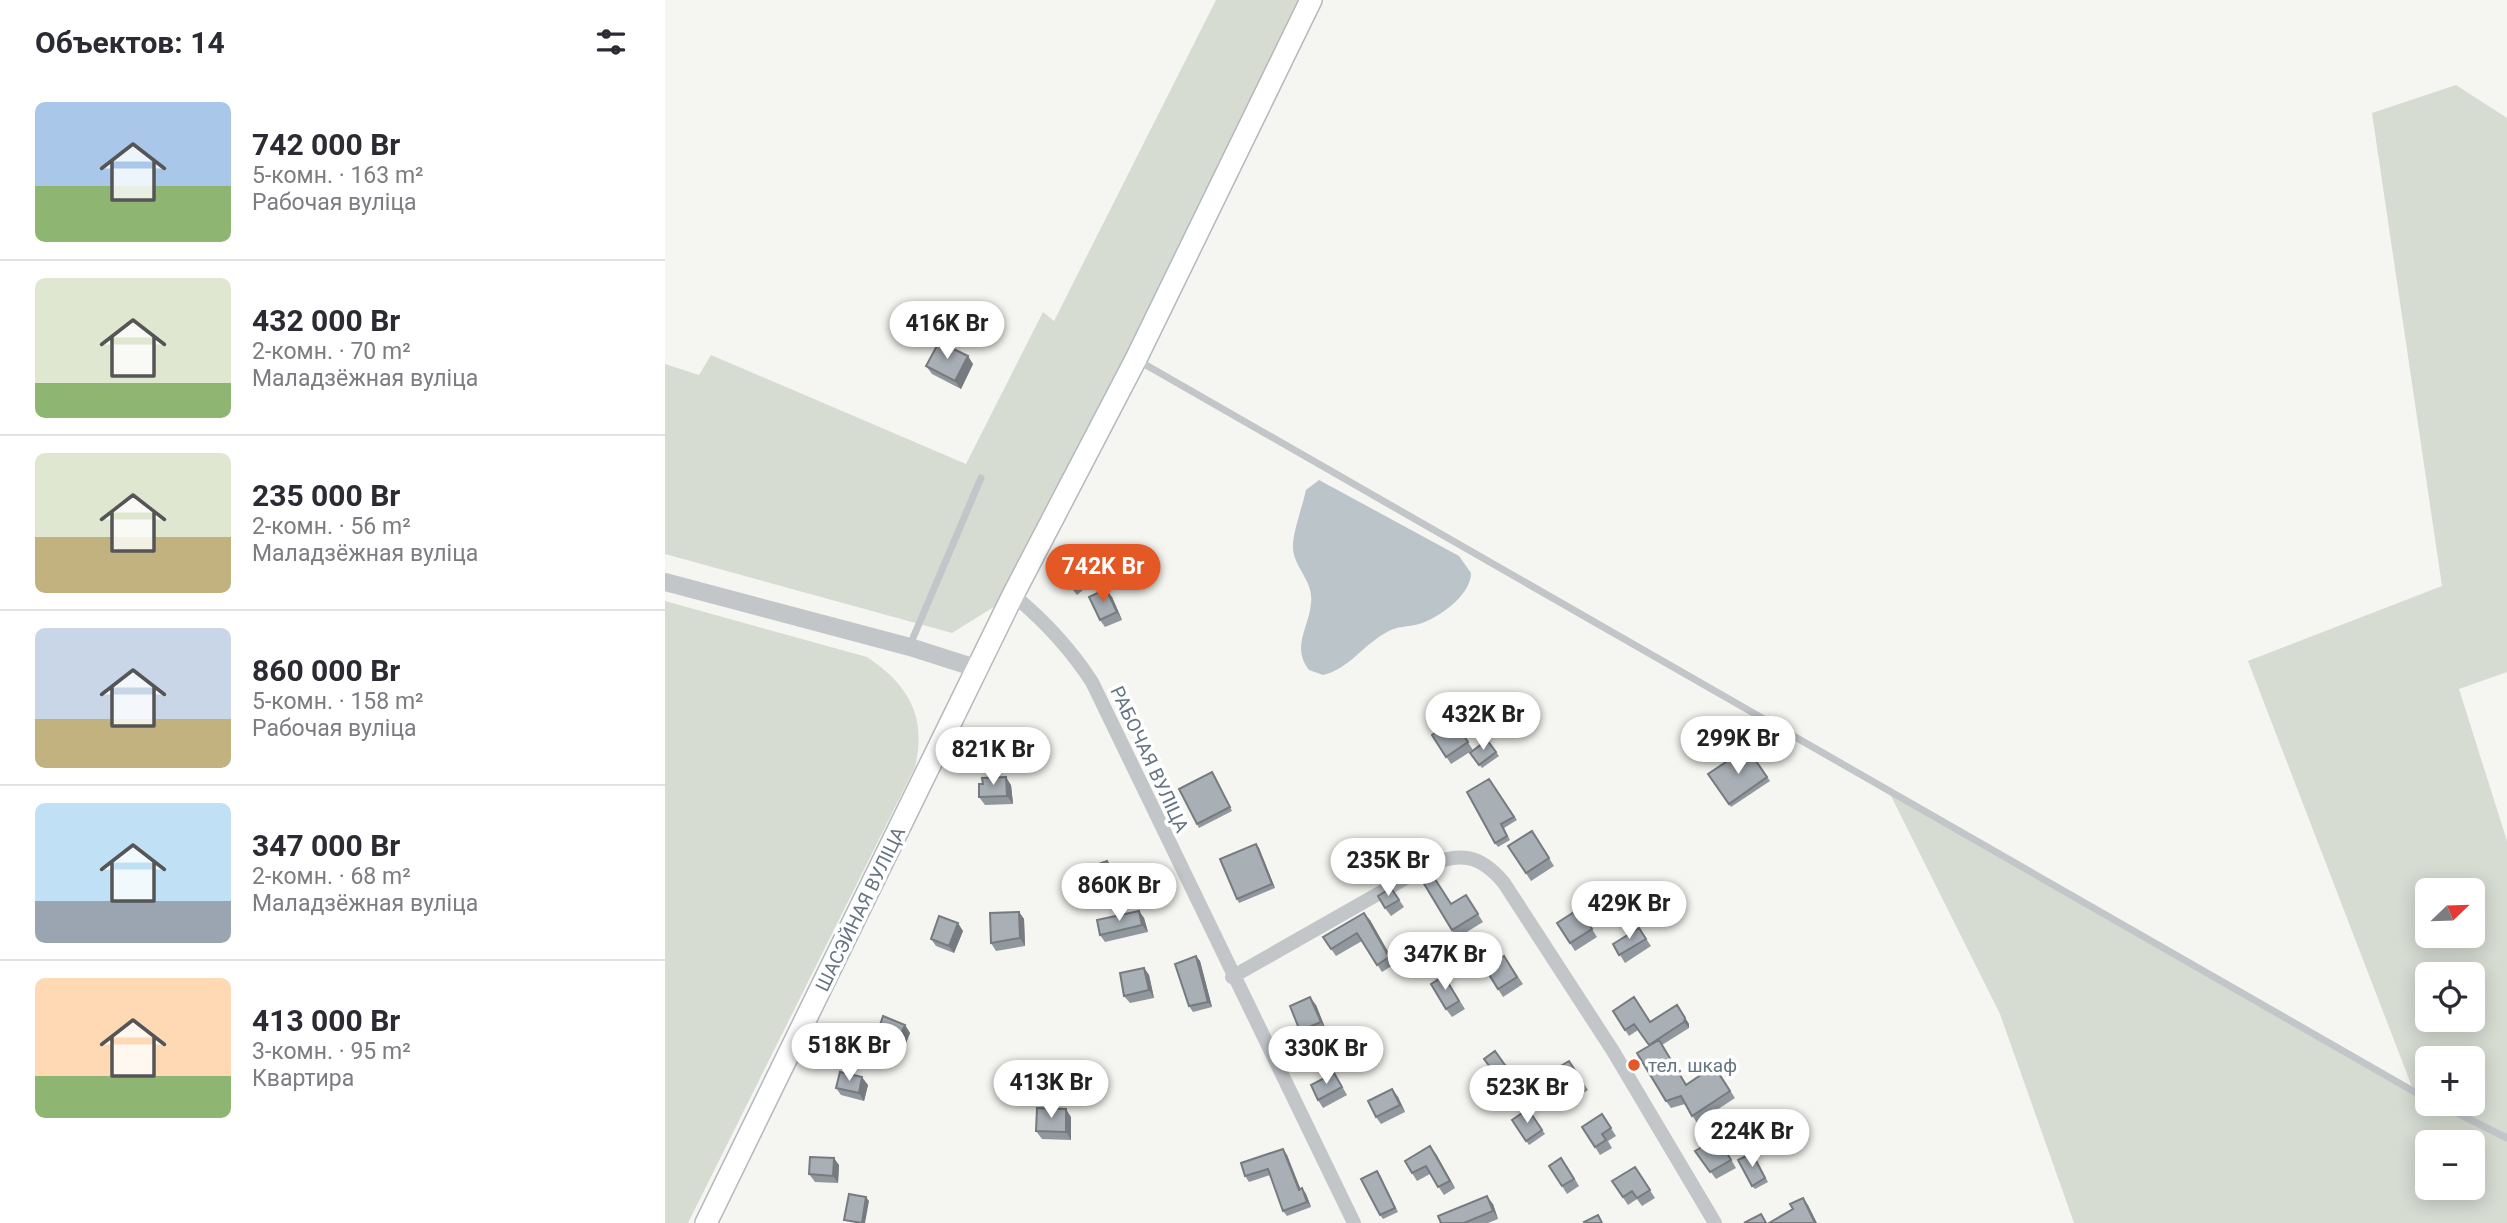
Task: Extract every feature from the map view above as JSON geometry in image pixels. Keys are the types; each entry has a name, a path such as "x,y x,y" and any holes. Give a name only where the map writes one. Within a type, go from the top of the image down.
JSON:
{"main road":[{"name":"ШАСЭЙНАЯ ВУЛІЦА","path":"706,1223 1013,595 1136,359 1311,0"}],"street":[{"path":"665,582 909,647 979,669"},
{"name":"РАБОЧАЯ ВУЛІЦА","path":"1013,595 1060,638 1092,682 1232,976 1354,1223"},
{"path":"1232,976 1427,866 1460,856 1477,858 1492,868 1504,883 1613,1051 1715,1223"}],"lane":[{"path":"1136,359 2415,1091"},
{"path":"909,647 981,478"},
{"path":"2463,1116 2507,1138"}],"shaded area":[{"path":"1216,0 1311,0 1013,595 952,633 665,554 665,364 699,375 711,355 966,464 1043,312 1054,321"},
{"path":"2456,85 2507,118 2507,672 2459,689 2507,841 2507,1223 2074,1223 2000,1014 1888,790 2414,1092 2248,661 2442,586 2372,113"},
{"path":"1319,480 1459,556 1471,573 1470,581 1460,597 1436,617 1387,632 1349,662 1323,675 1309,670 1301,653 1311,595 1293,548 1306,490"},
{"path":"665,601 867,657 904,691 916,718 918,733 915,767 688,1223 665,1223"}],"building":[{"path":"939,342 968,356 955,381 926,366"},
{"path":"1092,551 1101,562 1072,588 1062,576"},
{"path":"1106,589 1117,612 1100,620 1089,597"},
{"path":"1454,721 1468,742 1446,757 1432,735"},
{"path":"1487,740 1496,752 1479,765 1470,753"},
{"path":"1747,748 1767,777 1729,804 1708,774"},
{"path":"1212,772 1230,807 1197,824 1179,789"},
{"path":"1006,777 1007,796 979,797 982,778"},
{"path":"1489,779 1514,817 1501,824 1507,836 1495,843 1467,792"},
{"path":"1532,831 1549,858 1526,873 1508,846"},
{"path":"1256,844 1272,884 1237,899 1220,859"},
{"path":"1107,861 1115,882 1103,886 1100,880 1092,883 1087,868"},
{"path":"1433,876 1451,904 1466,895 1478,914 1452,930 1423,882"},
{"path":"1391,888 1399,900 1385,908 1378,896"},
{"path":"1579,909 1592,929 1570,943 1557,923"},
{"path":"1139,911 1142,925 1100,935 1097,920"},
{"path":"1019,912 1020,938 991,943 990,913"},
{"path":"1364,913 1389,957 1377,965 1357,933 1331,949 1323,937"},
{"path":"939,916 958,923 949,946 931,939"},
{"path":"1639,928 1646,939 1619,955 1613,944"},
{"path":"1196,956 1208,1002 1189,1006 1175,964"},
{"path":"1504,956 1517,977 1498,989 1485,968"},
{"path":"1144,968 1149,990 1124,996 1120,973"},
{"path":"1444,976 1459,1001 1446,1009 1431,984"},
{"path":"1310,997 1321,1022 1300,1031 1290,1006"},
{"path":"1634,997 1650,1022 1677,1005 1685,1018 1684,1022 1649,1045 1634,1024 1625,1030 1613,1011"},
{"path":"883,1016 905,1025 895,1049 869,1038 873,1026 879,1028"},
{"path":"1659,1040 1686,1085 1714,1066 1730,1091 1692,1116 1681,1096 1666,1101 1637,1053"},
{"path":"1495,1051 1512,1075 1501,1082 1484,1059"},
{"path":"1569,1061 1583,1083 1563,1095 1549,1073"},
{"path":"840,1072 862,1077 859,1093 836,1088"},
{"path":"1334,1073 1342,1087 1318,1100 1311,1085"},
{"path":"1392,1089 1400,1105 1376,1117 1368,1101"},
{"path":"1037,1108 1066,1109 1066,1132 1036,1131"},
{"path":"1528,1109 1542,1130 1526,1141 1512,1120"},
{"path":"1602,1114 1611,1128 1602,1134 1606,1140 1595,1147 1582,1127"},
{"path":"1718,1138 1731,1160 1710,1172 1695,1151"},
{"path":"1430,1146 1450,1181 1438,1187 1426,1166 1412,1173 1405,1161"},
{"path":"1283,1149 1299,1190 1302,1188 1307,1202 1283,1211 1268,1169 1245,1176 1241,1163"},
{"path":"1752,1153 1765,1178 1752,1186 1738,1160"},
{"path":"810,1157 834,1158 833,1176 809,1174"},
{"path":"1561,1158 1574,1179 1562,1186 1549,1166"},
{"path":"1635,1167 1650,1190 1637,1198 1632,1191 1623,1197 1612,1181"},
{"path":"1377,1171 1395,1208 1380,1215 1361,1179"},
{"path":"849,1194 866,1197 862,1223 844,1220"},
{"path":"1487,1196 1493,1211 1464,1223 1441,1223 1438,1216"},
{"path":"1803,1198 1815,1223 1769,1223 1793,1209 1790,1204"},
{"path":"1761,1214 1766,1223 1744,1223"},
{"path":"1598,1215 1602,1223 1584,1222"}],"place":[{"name":"тел. шкаф","path":"1634,1065"}]}
